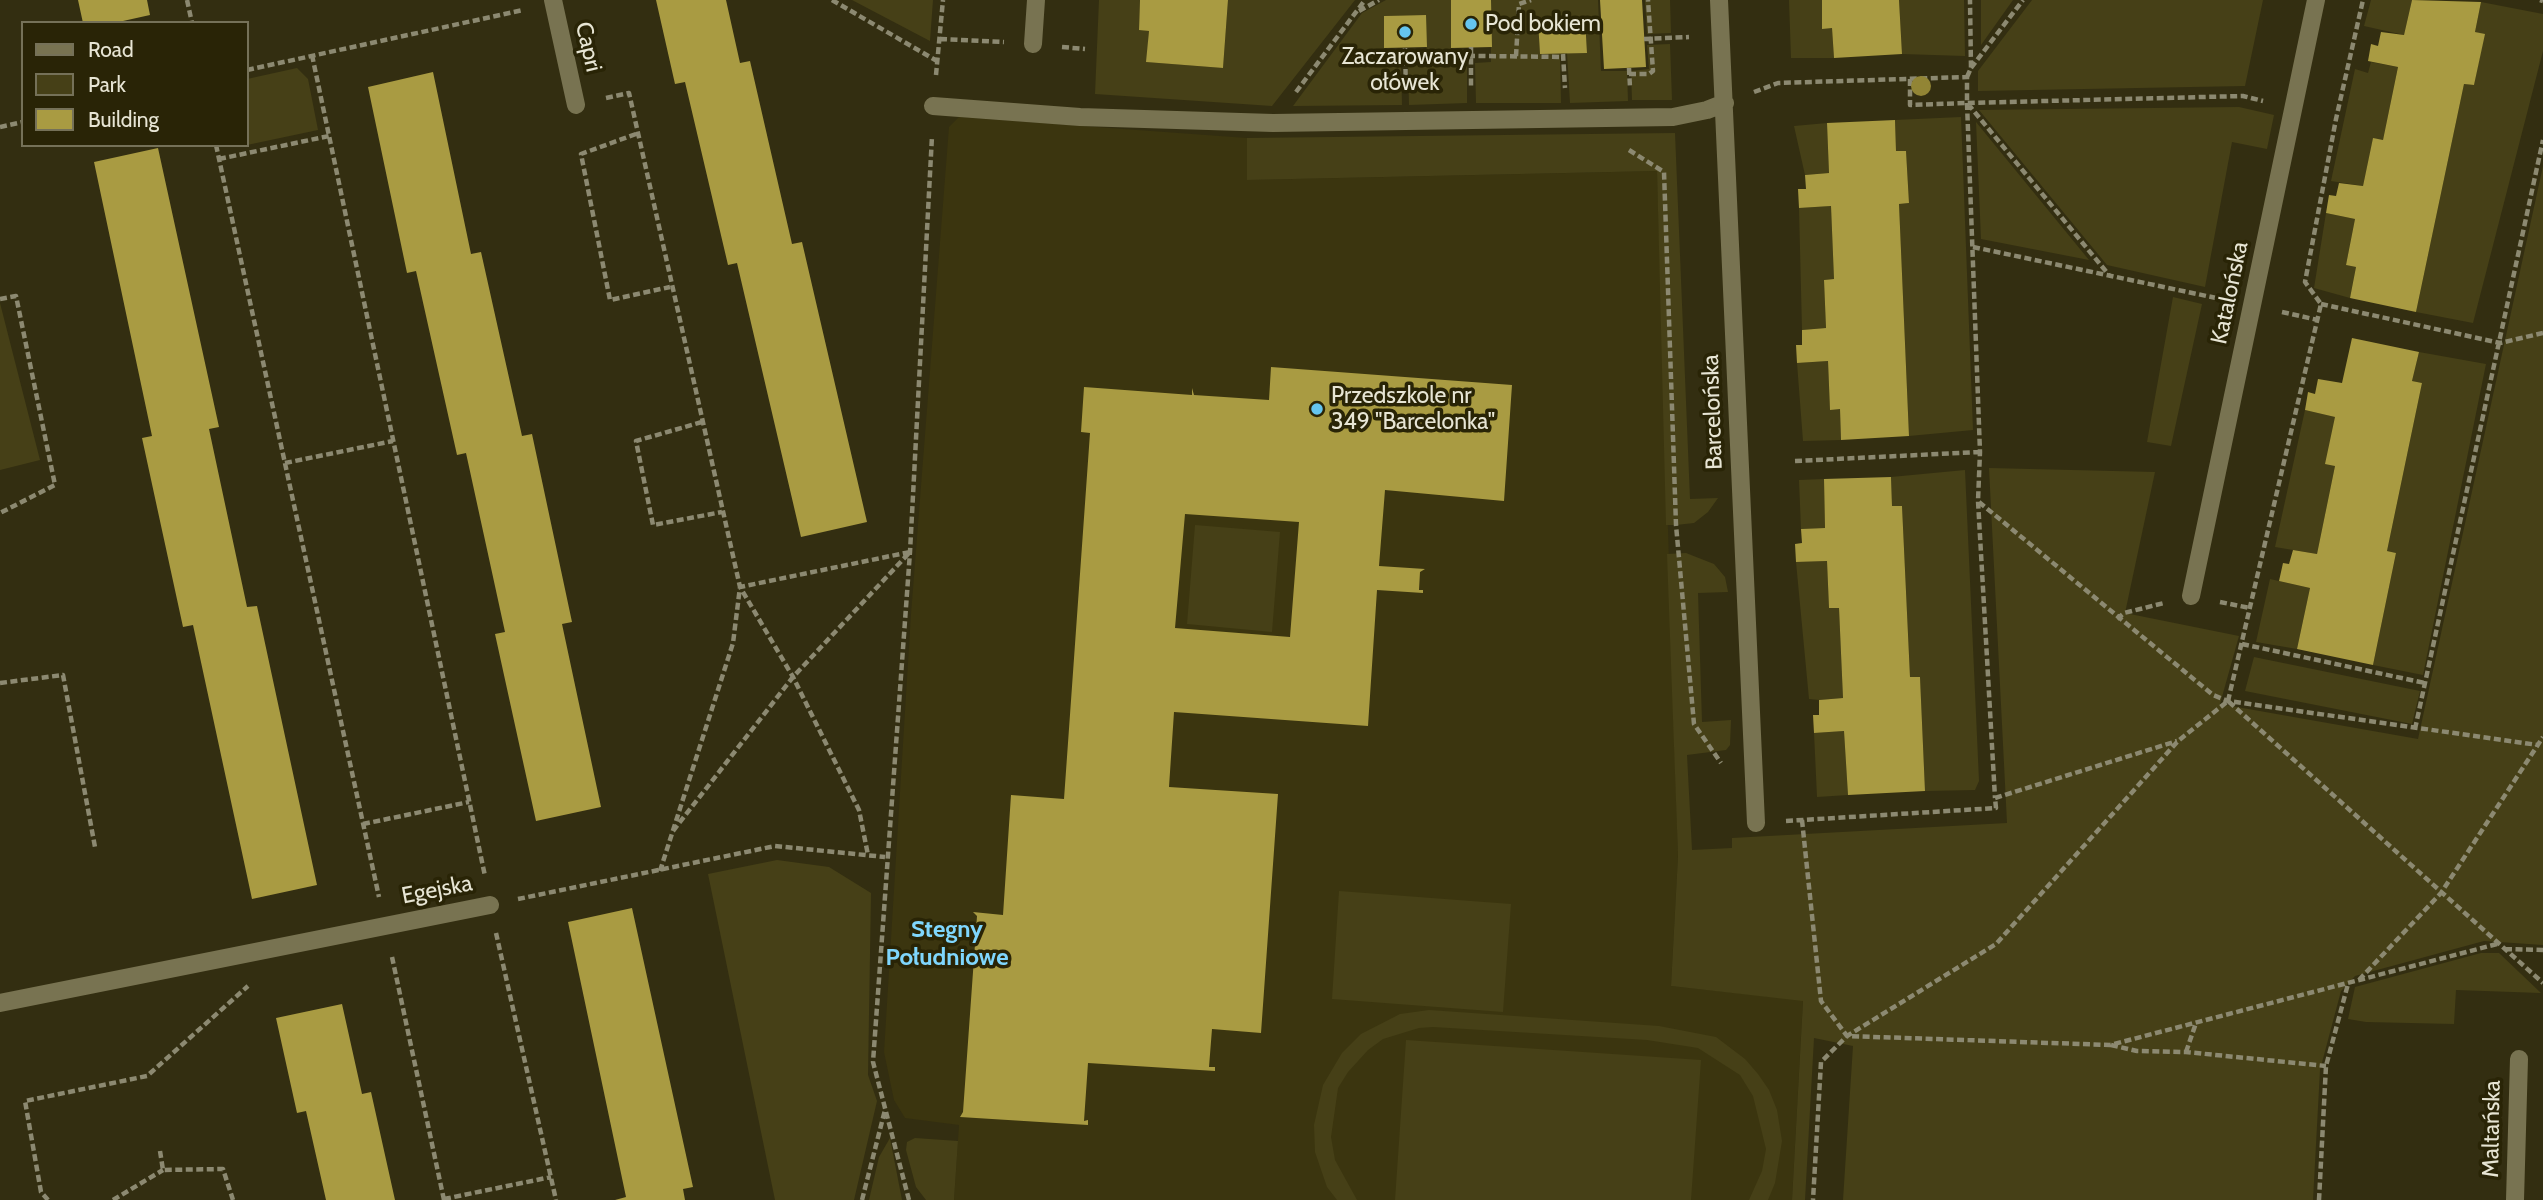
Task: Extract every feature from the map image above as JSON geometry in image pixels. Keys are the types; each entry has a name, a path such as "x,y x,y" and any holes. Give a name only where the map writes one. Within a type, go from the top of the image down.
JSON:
{"street":[{"name":"Capri","path":"553,0 576,105"},
{"path":"1033,44 1035,0"},
{"name":"Barcelońska","path":"1720,0 1738,390 1741,537 1753,719 1756,823"},
{"name":"Katalońska","path":"2191,596 2316,0"},
{"path":"933,106 1080,117 1273,123 1673,117 1707,110 1724,103"},
{"name":"Egejska","path":"0,1003 490,905"},
{"name":"Maltańska","path":"2515,1200 2519,1059"}],"path":[{"path":"187,0 192,21"},
{"path":"832,0 938,62"},
{"path":"909,1200 873,1062 910,552 933,106 943,0"},
{"path":"1273,123 1365,0"},
{"path":"1355,13 1379,0"},
{"path":"1516,56 1519,4 1531,0"},
{"path":"1629,74 1649,74 1653,71 1648,0"},
{"path":"1970,0 1971,68"},
{"path":"1847,1036 1821,1001 1802,820 1996,808 1978,501 1980,452 1967,77 2023,0"},
{"path":"2362,0 2305,282 2321,304 2500,343 2543,333"},
{"path":"248,70 507,15 533,6"},
{"path":"1644,39 1691,37"},
{"path":"940,39 978,41"},
{"path":"1471,47 1471,91"},
{"path":"1076,48 1085,49"},
{"path":"1405,48 1406,104"},
{"path":"312,55 490,905 556,1200"},
{"path":"1405,55 1563,56 1565,92"},
{"path":"1743,95 1778,83 1967,77"},
{"path":"1910,79 1910,105 2243,96 2266,102"},
{"path":"629,93 670,288 740,587 793,677 859,810 869,855"},
{"path":"1967,103 2110,276"},
{"path":"0,127 21,122"},
{"path":"636,134 581,154 610,300 670,288"},
{"path":"219,159 329,136"},
{"path":"2414,730 2543,140"},
{"path":"1624,146 1664,172 1678,554 1695,724 1715,753"},
{"path":"216,147 444,1199 551,1177"},
{"path":"1973,247 2224,300"},
{"path":"0,299 16,296 55,485 15,508 0,513"},
{"path":"1813,1200 1821,1062 1847,1036 1996,944 2178,741 2228,701 2321,304"},
{"path":"2271,310 2318,320"},
{"path":"702,422 636,441 653,525 722,512"},
{"path":"285,463 393,441"},
{"path":"1795,461 1980,452"},
{"path":"1978,501 2117,619 2213,695 2228,701 2414,730 2421,726 2538,745"},
{"path":"740,587 910,552"},
{"path":"670,835 793,677 910,552"},
{"path":"660,871 733,643 740,587"},
{"path":"2117,619 2124,613 2191,596"},
{"path":"2214,601 2250,608"},
{"path":"2242,644 2425,683"},
{"path":"0,683 63,675 95,847"},
{"path":"2228,701 2543,983"},
{"path":"2358,980 2441,893 2543,737"},
{"path":"1995,797 2178,741"},
{"path":"363,824 469,802"},
{"name":"Egejska","path":"490,905 775,846 886,857"},
{"path":"2110,1045 2497,944"},
{"path":"2504,949 2543,950"},
{"path":"2319,1200 2326,1066 2348,983"},
{"path":"48,1200 41,1192 25,1101 147,1076 249,985"},
{"path":"2186,1052 2196,1023"},
{"path":"1847,1036 2110,1045 2137,1051 2186,1052 2326,1066"},
{"path":"862,1200 886,1109"},
{"path":"160,1151 163,1170"},
{"path":"113,1200 163,1170 223,1169 233,1200"}],"shaded area":[{"path":"959,117 1247,138 1248,180 1657,171 1678,856 1671,986 1803,1000 1792,1200 954,1200 959,1125 905,1118 894,1100 884,1052 911,614 949,127"}],"green space":[{"path":"852,0 933,0 930,41"},
{"path":"1099,0 1140,0 1139,29 1149,31 1147,62 1223,68 1228,0 1355,0 1272,106 1095,94"},
{"path":"1386,0 1451,0 1451,62 1467,63 1467,103 1409,105 1408,63 1427,63 1425,15 1384,16 1385,64 1401,63 1402,105 1293,106 1362,13"},
{"path":"1491,0 1598,0 1601,71 1627,71 1628,101 1570,103 1567,53 1587,53 1585,18 1538,21 1540,54 1560,54 1561,103 1476,103 1475,63 1491,62"},
{"path":"1645,0 1670,0 1671,33 1647,34"},
{"path":"1789,0 1822,0 1822,28 1832,28 1834,58 1791,58"},
{"path":"1899,0 1964,0 1965,56 1902,54"},
{"path":"1981,0 2013,0 1981,45"},
{"path":"2032,0 2263,0 2245,86 1978,91 1978,71"},
{"path":"2371,0 2412,0 2404,35 2364,26"},
{"path":"2481,2 2543,14 2543,51 2473,323 2416,312 2464,84 2474,85 2484,35 2475,32"},
{"path":"1670,44 1672,100 1632,100 1631,71 1649,69 1647,45"},
{"path":"2371,62 2398,67 2383,140 2373,139 2363,186 2331,181 2355,69 2368,73"},
{"path":"297,68 308,79 318,130 248,145 248,79"},
{"path":"2239,107 2274,115 2267,149 2232,142 2205,287 2107,265 1979,110"},
{"path":"1961,117 1973,430 1909,436 1899,204 1909,203 1906,152 1896,151 1895,120"},
{"path":"1976,122 2089,260 1981,239"},
{"path":"1827,123 1829,173 1805,175 1794,126"},
{"path":"1675,133 1690,499 1718,498 1708,512 1694,523 1676,525 1666,525 1657,171 1247,180 1247,138"},
{"path":"2543,166 2543,945 2484,941 2355,976 2341,991 2320,1070 2313,1200 1843,1200 1853,1046 1814,1038 1805,1200 1792,1200 1803,1001 1671,986 1678,856 1667,554 1686,553 1714,564 1725,577 1728,592 1698,593 1702,722 1731,720 1730,745 1726,750 1687,755 1692,850 1732,848 1732,838 2007,823 1989,468 2155,472 2125,613 2239,636 2220,704 2418,739"},
{"path":"1831,206 1834,279 1824,280 1826,328 1802,330 1799,208"},
{"path":"2326,213 2355,219 2346,265 2356,267 2350,298 2314,288"},
{"path":"2173,297 2202,304 2171,446 2147,442"},
{"path":"0,303 40,460 0,470"},
{"path":"2419,352 2486,364 2423,675 2373,665 2396,553 2387,551 2422,383 2412,381"},
{"path":"1828,361 1830,409 1840,409 1841,440 1803,441 1797,363"},
{"path":"2305,410 2335,417 2335,466 2317,554 2275,547"},
{"path":"1965,470 1979,781 1975,790 1925,791 1920,677 1910,677 1902,506 1892,506 1891,477"},
{"path":"1824,479 1825,528 1801,529 1799,480"},
{"path":"1195,525 1280,532 1272,632 1187,624"},
{"path":"1827,561 1829,608 1839,608 1843,698 1819,700 1809,699 1796,562"},
{"path":"2270,579 2310,588 2297,649 2256,642"},
{"path":"2254,657 2420,691 2412,724 2245,691"},
{"path":"1844,731 1848,795 1817,797 1814,733"},
{"path":"777,860 829,867 871,893 868,1075 877,1101 854,1200 775,1200 708,874"},
{"path":"1339,891 1511,904 1503,1012 1332,999"},
{"path":"2481,953 2499,953 2541,993 2456,990 2454,1024 2366,1022 2348,1019 2355,987"},
{"path":"1429,1010 1659,1026 1716,1037 1745,1059 1758,1074 1769,1090 1777,1110 1782,1141 1775,1183 1768,1200 1749,1200 1762,1171 1766,1149 1753,1096 1740,1075 1698,1048 1647,1040 1433,1027 1419,1028 1383,1039 1368,1050 1338,1088 1331,1137 1335,1160 1357,1200 1337,1200 1327,1187 1315,1152 1314,1125 1323,1085 1342,1053 1361,1034 1400,1014"},
{"path":"1406,1040 1701,1060 1691,1200 1395,1200"},
{"path":"890,1138 902,1200 869,1200 879,1157"},
{"path":"915,1138 958,1141 954,1200 926,1200 916,1187 906,1150 907,1142"}],"building":[{"path":"78,0 147,0 150,15 123,21 83,21"},
{"path":"656,0 726,0 740,63 750,61 792,244 802,242 867,522 801,537 737,263 728,265 685,82 675,84"},
{"path":"1140,0 1228,0 1223,68 1146,62 1149,31 1139,30"},
{"name":"Pod bokiem","path":"1451,0 1491,0 1492,47 1451,48"},
{"path":"1600,0 1642,0 1646,67 1604,69"},
{"path":"1822,0 1899,0 1902,54 1834,58 1832,28 1822,29"},
{"path":"2412,0 2481,2 2475,32 2485,34 2474,85 2464,84 2416,312 2350,298 2356,267 2346,265 2355,219 2326,213 2329,195 2336,196 2339,183 2363,186 2373,138 2383,140 2398,67 2368,61 2371,44 2378,46 2381,32 2404,35"},
{"name":"Zaczarowany ołówek","path":"1426,15 1427,47 1384,48 1384,16"},
{"path":"1585,18 1587,53 1540,54 1538,21"},
{"path":"433,72 471,254 481,252 522,436 532,434 572,622 562,624 601,807 536,821 495,634 505,632 466,453 457,455 416,271 407,273 368,87"},
{"path":"1895,120 1896,151 1906,151 1909,203 1899,204 1909,436 1841,440 1840,409 1830,410 1828,361 1797,363 1796,345 1802,345 1802,330 1826,328 1824,280 1834,279 1831,206 1799,208 1798,189 1806,189 1805,175 1829,173 1827,123"},
{"path":"158,148 219,427 209,429 247,607 257,606 317,885 252,899 193,625 183,627 142,438 152,436 94,162"},
{"path":"2352,338 2419,352 2412,381 2422,383 2387,551 2396,553 2373,665 2297,649 2310,588 2279,581 2283,563 2289,564 2293,550 2317,554 2335,466 2325,464 2335,417 2305,410 2308,392 2315,394 2318,379 2342,383"},
{"path":"1271,367 1512,385 1504,501 1385,490 1379,566 1425,569 1420,572 1419,590 1423,590 1423,593 1377,590 1368,726 1174,712 1169,787 1278,794 1261,1033 1212,1029 1209,1067 1215,1067 1215,1071 1088,1063 1084,1121 1088,1120 1088,1125 960,1117 963,1112 977,916 973,912 1003,915 1011,795 1064,799 1090,433 1081,432 1084,387 1192,395 1192,388 1194,395 1269,400","holes":["1185,514 1299,522 1290,637 1175,628"]},
{"path":"1891,477 1892,506 1902,506 1910,677 1920,677 1925,791 1848,795 1844,731 1814,733 1813,715 1819,715 1819,700 1843,698 1839,608 1829,608 1827,561 1796,562 1795,544 1802,543 1801,529 1825,528 1824,479"},
{"path":"632,908 693,1187 683,1189 685,1200 615,1200 626,1197 568,922"},
{"path":"342,1004 362,1094 371,1092 395,1200 326,1200 306,1111 297,1113 276,1018"}],"place":[{"name":"Pod bokiem","path":"1471,24"},
{"name":"Zaczarowany ołówek","path":"1405,32"},
{"name":"Przedszkole nr 349 \"Barcelonka\"","path":"1317,409"}],"district":[{"name":"Stegny Południowe","path":"947,944"}]}
